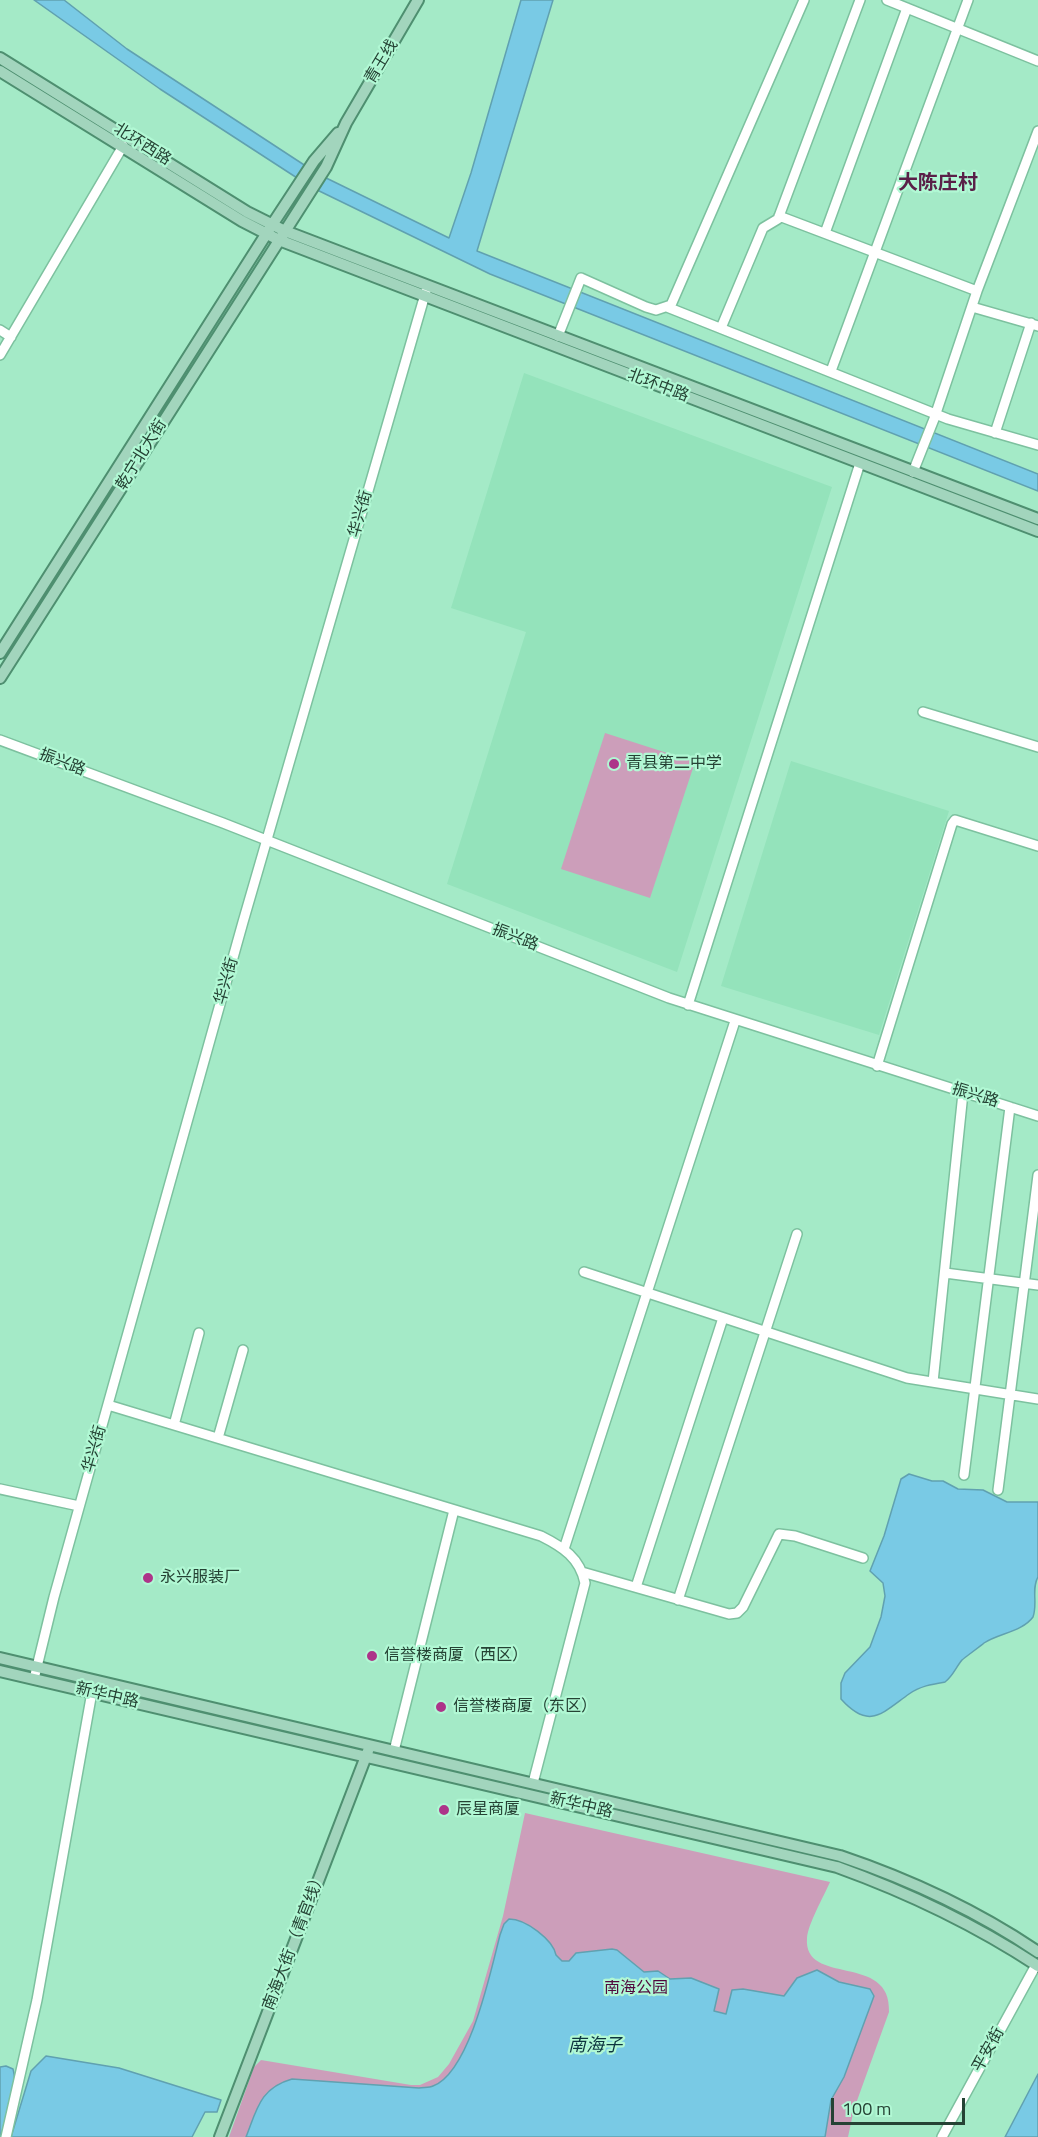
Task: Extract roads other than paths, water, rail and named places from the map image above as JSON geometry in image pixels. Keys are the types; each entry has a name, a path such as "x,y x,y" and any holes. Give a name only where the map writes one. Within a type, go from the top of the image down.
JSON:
{"main road":[{"name":"青王线","path":"346,123 418,0"},
{"name":"北环西路","path":"0,58 269,230"},
{"name":"北环西路","path":"0,71 123,147 282,236"},
{"name":"乾宁北大街","path":"0,653 314,161 346,123"},
{"name":"乾宁北大街","path":"0,678 326,167 346,123"},
{"name":"北环中路","path":"282,236 1038,531"},
{"name":"北环中路","path":"426,292 558,336 1038,519"},
{"name":"新华中路","path":"0,1658 840,1856 945,1898 1004,1928 1038,1950"},
{"name":"新华中路","path":"0,1671 837,1868 941,1908 998,1939 1037,1965"},
{"name":"南海大街 （青官线）","path":"220,2137 370,1745"}],"street":[{"path":"558,336 581,278 646,307 656,310 670,305 804,0"},
{"path":"720,328 763,228 779,216 860,0"},
{"path":"886,0 1038,61"},
{"path":"831,371 968,0"},
{"path":"825,233 907,8"},
{"path":"913,471 936,412 977,291 1038,131"},
{"path":"0,355 123,147"},
{"path":"779,216 977,291"},
{"name":"华兴街","path":"34,1679 79,1506 267,840 426,292"},
{"path":"667,307 936,412 995,433 1038,445"},
{"path":"972,307 1034,324 995,433"},
{"path":"0,330 11,337"},
{"path":"688,1005 860,463"},
{"path":"923,712 1038,747"},
{"name":"振兴路","path":"0,740 267,840 688,1005 1038,1116"},
{"path":"877,1066 952,824 955,820 1038,846"},
{"path":"564,1549 735,1021"},
{"path":"933,1382 963,1092"},
{"path":"964,1475 1010,1107"},
{"path":"998,1490 1038,1175"},
{"path":"678,1600 797,1234"},
{"path":"584,1272 891,1373 975,1390 1038,1399"},
{"path":"945,1273 1038,1285"},
{"path":"636,1587 723,1318"},
{"path":"174,1425 199,1333"},
{"path":"218,1438 243,1350"},
{"path":"108,1405 541,1536 564,1549 582,1572 585,1584 533,1783"},
{"path":"0,1489 79,1506"},
{"path":"394,1751 454,1510"},
{"path":"582,1572 729,1614 737,1613 747,1599 779,1534 795,1536 863,1558"},
{"path":"6,2137 37,2000 92,1692"},
{"name":"平安街","path":"942,2137 1037,1965"}],"water":[{"path":"34,0 64,0 127,49 318,174 449,238 471,173 521,0 553,0 477,251 1038,474 1038,491 490,274 311,187 160,89"},
{"path":"909,1474 932,1481 943,1481 958,1489 983,1490 1007,1502 1038,1502 1038,1577 1035,1586 1034,1612 1033,1617 1023,1626 984,1643 963,1659 945,1682 918,1689 883,1713 867,1716 851,1709 841,1699 841,1683 845,1673 870,1647 881,1617 885,1596 883,1583 870,1571 884,1536 901,1479"},
{"name":"南海子","path":"509,1919 531,1926 538,1931 550,1943 562,1961 569,1961 576,1953 612,1949 617,1950 644,1972 658,1971 670,1979 691,1978 719,1989 714,2011 726,2014 732,1990 743,1989 784,1996 797,1978 817,1970 839,1982 870,1989 874,1996 844,2077 831,2100 825,2137 246,2137 257,2109 266,2094 281,2083 292,2079 419,2088 433,2086 446,2077 458,2061 468,2041 485,1994 500,1935 504,1924"},
{"path":"46,2056 119,2068 221,2100 217,2112 205,2112 192,2137 11,2137 31,2071"},
{"path":"6,2066 13,2069 14,2085 0,2137 0,2067"},
{"path":"1038,2074 1038,2137 1005,2137"}],"place":[{"name":"青县第二中学","path":"614,764"},
{"name":"永兴服装厂","path":"148,1578"},
{"name":"信誉楼商厦（西区）","path":"372,1656"},
{"name":"信誉楼商厦（东区）","path":"441,1707"},
{"name":"辰星商厦","path":"444,1810"}],"district":[{"name":"大陈庄村","path":"938,184"}],"park label":[{"name":"南海公园","path":"636,1989"}]}
